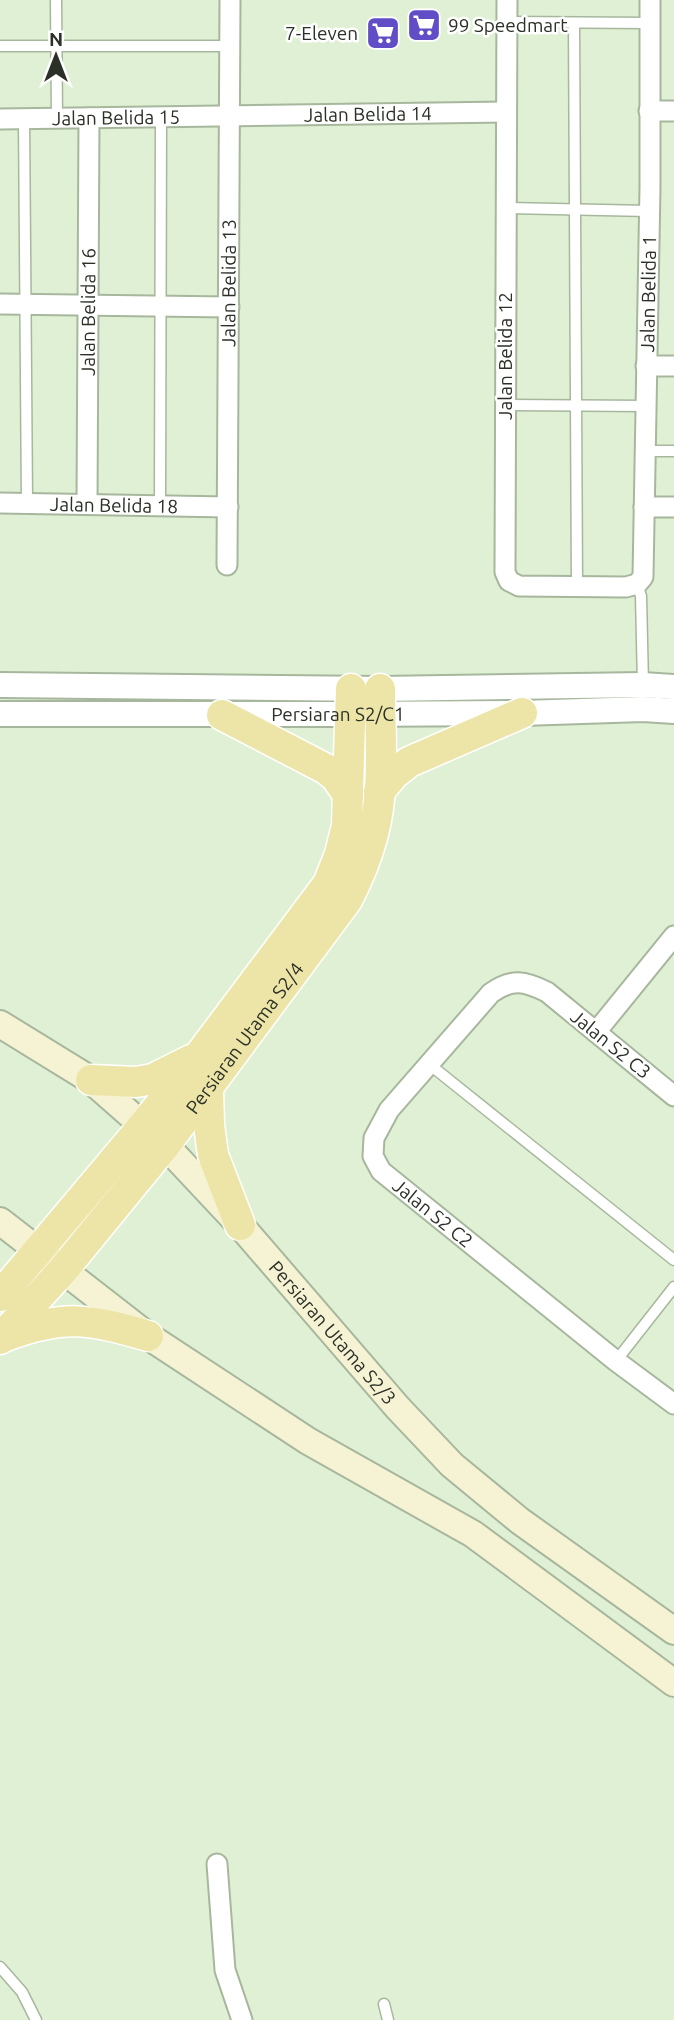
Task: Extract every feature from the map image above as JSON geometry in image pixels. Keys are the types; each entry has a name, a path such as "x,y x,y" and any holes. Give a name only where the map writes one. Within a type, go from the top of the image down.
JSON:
{"main road":[{"name":"Persiaran Utama S2/4","path":"0,1296 39,1251 154,1135 208,1090 347,900 360,875 373,834 380,792 366,702"},
{"name":"Persiaran Utama S2/4","path":"1,1338 63,1270 154,1135 199,1056 328,884 345,835 348,795 366,702"},
{"path":"380,792 394,774 409,762 522,713"},
{"path":"222,715 326,769 336,777 348,795"},
{"name":"Persiaran Utama S2/3","path":"0,1024 91,1080 154,1135 240,1225 398,1408 452,1465 520,1521 674,1631"},
{"path":"91,1080 136,1082 153,1079 199,1056"},
{"path":"208,1090 208,1125 212,1155 240,1225"},
{"path":"0,1221 148,1336 308,1441 473,1534 674,1683"},
{"path":"1,1338 35,1325 71,1321 108,1324 148,1336"}],"street":[{"name":"Jalan Belida 13","path":"228,565 230,0"},
{"name":"Jalan Belida 12","path":"507,0 505,572 509,581 519,586 625,587 637,584"},
{"name":"Jalan Belida 1","path":"637,584 643,577 650,0"},
{"path":"649,111 674,111"},
{"name":"Jalan Belida 14","path":"229,116 506,112"},
{"name":"Jalan Belida 15","path":"0,119 229,116"},
{"name":"Jalan Belida 16","path":"87,505 89,118"},
{"path":"0,304 229,307"},
{"path":"646,366 674,366"},
{"name":"Jalan Belida 18","path":"0,503 228,508"},
{"path":"644,507 674,507"},
{"name":"Persiaran S2/C1","path":"0,685 366,702 522,713 643,697 674,687"},
{"name":"Persiaran S2/C1","path":"0,714 222,715 366,702 643,697 674,711"},
{"path":"596,1032 674,936"},
{"name":"Jalan S2 C2","path":"547,992 520,982 504,984 491,993 389,1110 374,1138 373,1156 381,1171 674,1404"},
{"name":"Jalan S2 C3","path":"547,992 674,1096"},
{"path":"216,1864 225,1970 242,2020"}],"lane":[{"path":"56,0 57,118"},
{"path":"507,22 650,23"},
{"path":"574,23 577,587"},
{"path":"0,46 230,46"},
{"path":"160,506 161,117"},
{"path":"24,119 27,503"},
{"path":"506,208 649,211"},
{"path":"505,405 646,406"},
{"path":"645,451 674,452"},
{"path":"637,584 641,596 643,697"},
{"path":"429,1064 674,1260"},
{"path":"617,1361 674,1287"},
{"path":"0,1967 22,1992 36,2020"},
{"path":"384,2004 388,2020"}],"place":[{"name":"99 Speedmart","path":"424,25"},
{"name":"7-Eleven","path":"383,33"}]}
